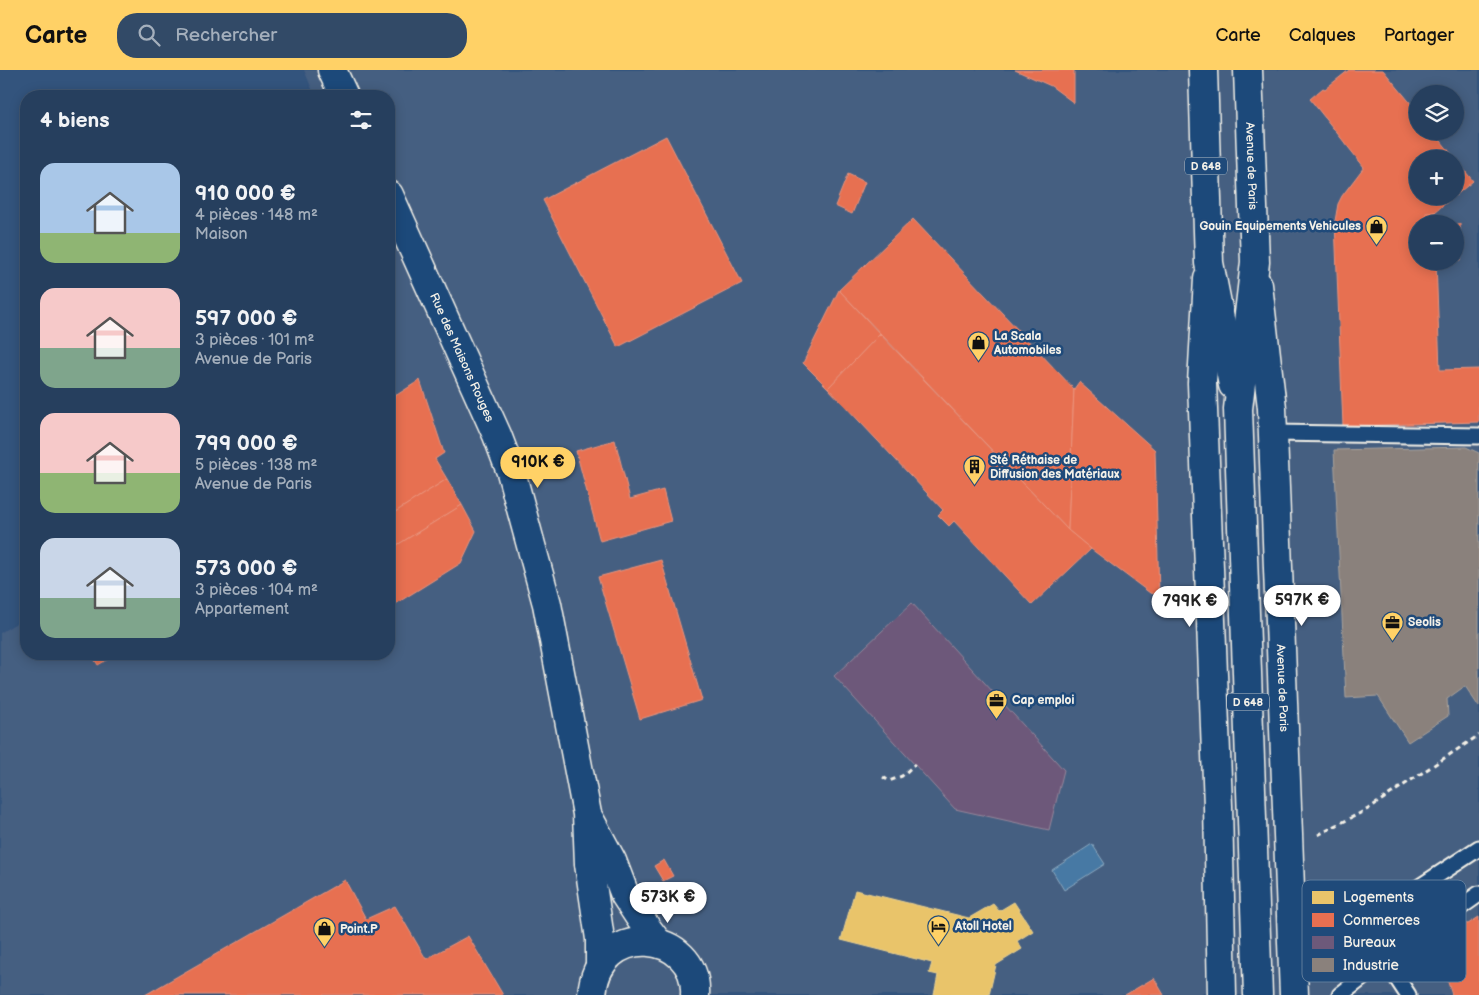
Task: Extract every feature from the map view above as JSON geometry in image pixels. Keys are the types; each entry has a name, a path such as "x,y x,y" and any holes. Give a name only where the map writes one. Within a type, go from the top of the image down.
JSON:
{"main road":[{"path":"332,70 341,90"},
{"name":"Avenue de Paris","path":"1203,70 1209,263 1202,383 1218,806 1222,995"},
{"name":"Avenue de Paris","path":"1248,70 1255,262 1272,408 1294,995"},
{"name":"Rue des Maisons Rouges","path":"395,208 481,399 511,472 547,604 587,814 589,864 600,939 600,965"},
{"name":"Avenue de Paris","path":"1255,262 1238,409 1258,995"},
{"name":"Avenue de Paris","path":"1209,263 1238,409"},
{"name":"Rue des Maisons Rouges","path":"587,814 612,861 625,895 658,943"},
{"path":"592,995 594,979 600,965 611,953 625,944 641,941 658,943 671,949 683,959 691,972 698,992"}],"lane":[{"path":"1273,433 1479,436"},
{"path":"1430,880 1479,848"},
{"path":"1466,903 1479,894"},
{"path":"1293,962 1302,958"},
{"path":"1340,995 1357,982"},
{"path":"1399,982 1408,995"}],"path":[{"path":"1288,835 1312,838 1368,809 1479,735"},
{"path":"882,777 889,781 902,776 915,764"}],"shaded area":[{"path":"304,70 1479,70 1479,995 1232,995 1231,982 1199,995 0,995 0,633 20,621 20,660 395,660 395,90 312,90"},
{"path":"1092,844 1105,864 1064,890 1052,870"}],"building: Logements":[{"name":"Atoll Hotel","path":"855,890 969,918 993,904 999,911 1014,902 1033,931 1017,941 1022,949 996,965 989,995 934,995 938,975 929,973 932,963 841,940"}],"building: Commerces":[{"path":"1015,70 1074,70 1074,103 1051,86"},
{"name":"Gouin Equipements Vehicules","path":"1349,70 1383,70 1409,101 1409,140 1440,140 1448,150 1409,150 1409,205 1443,205 1435,212 1426,213 1426,215 1409,215 1409,270 1436,270 1440,370 1479,369 1479,422 1343,426 1335,221 1338,204 1342,196 1364,167 1310,99 1323,88 1325,89"},
{"path":"666,136 742,283 618,347 543,200"},
{"name":"Gouin Equipements Vehicules","path":"1464,170 1473,181 1464,188"},
{"path":"848,174 865,182 852,214 835,206"},
{"path":"1435,212 1435,215 1426,215 1426,213"},
{"name":"La Scala Automobiles","path":"913,219 1074,389 1068,530 839,290"},
{"path":"839,290 880,334 828,388 803,363"},
{"name":"Sté Réthaise de Diffusion des Matériaux","path":"880,334 1068,530 1091,549 1032,605 954,521 949,526 938,515 943,510 828,388"},
{"path":"420,380 444,453 435,459 447,479 395,512 395,396"},
{"path":"1079,382 1155,450 1159,595 1150,593 1068,530 1074,389"},
{"path":"615,440 630,499 663,490 671,521 600,541 576,451"},
{"path":"447,479 462,505 395,546 395,512"},
{"path":"462,505 476,531 461,563 395,604 395,546"},
{"path":"661,560 702,700 640,719 598,577"},
{"path":"95,660 107,660 98,665"},
{"path":"664,860 673,876 663,881 654,866"},
{"name":"Point.P","path":"345,880 366,919 395,906 426,959 468,936 503,995 145,995"},
{"path":"1479,917 1479,995 1452,995 1448,982 1466,982 1466,924"},
{"path":"1154,978 1164,995 1125,995"}],"building: Bureaux":[{"path":"912,603 1064,770 1049,830 955,809 834,676"}],"building: Industrie":[{"path":"1466,447 1479,453 1479,707 1465,686 1447,699 1448,716 1408,742 1378,696 1346,698 1334,450"}],"place":[{"name":"Gouin Equipements Vehicules","path":"1377,245"},
{"name":"La Scala Automobiles","path":"978,362"},
{"name":"Sté Réthaise de Diffusion des Matériaux","path":"974,486"},
{"name":"Seolis","path":"1392,641"},
{"name":"Cap emploi","path":"996,719"},
{"name":"Atoll Hotel","path":"939,945"},
{"name":"Point.P","path":"324,948"}]}
